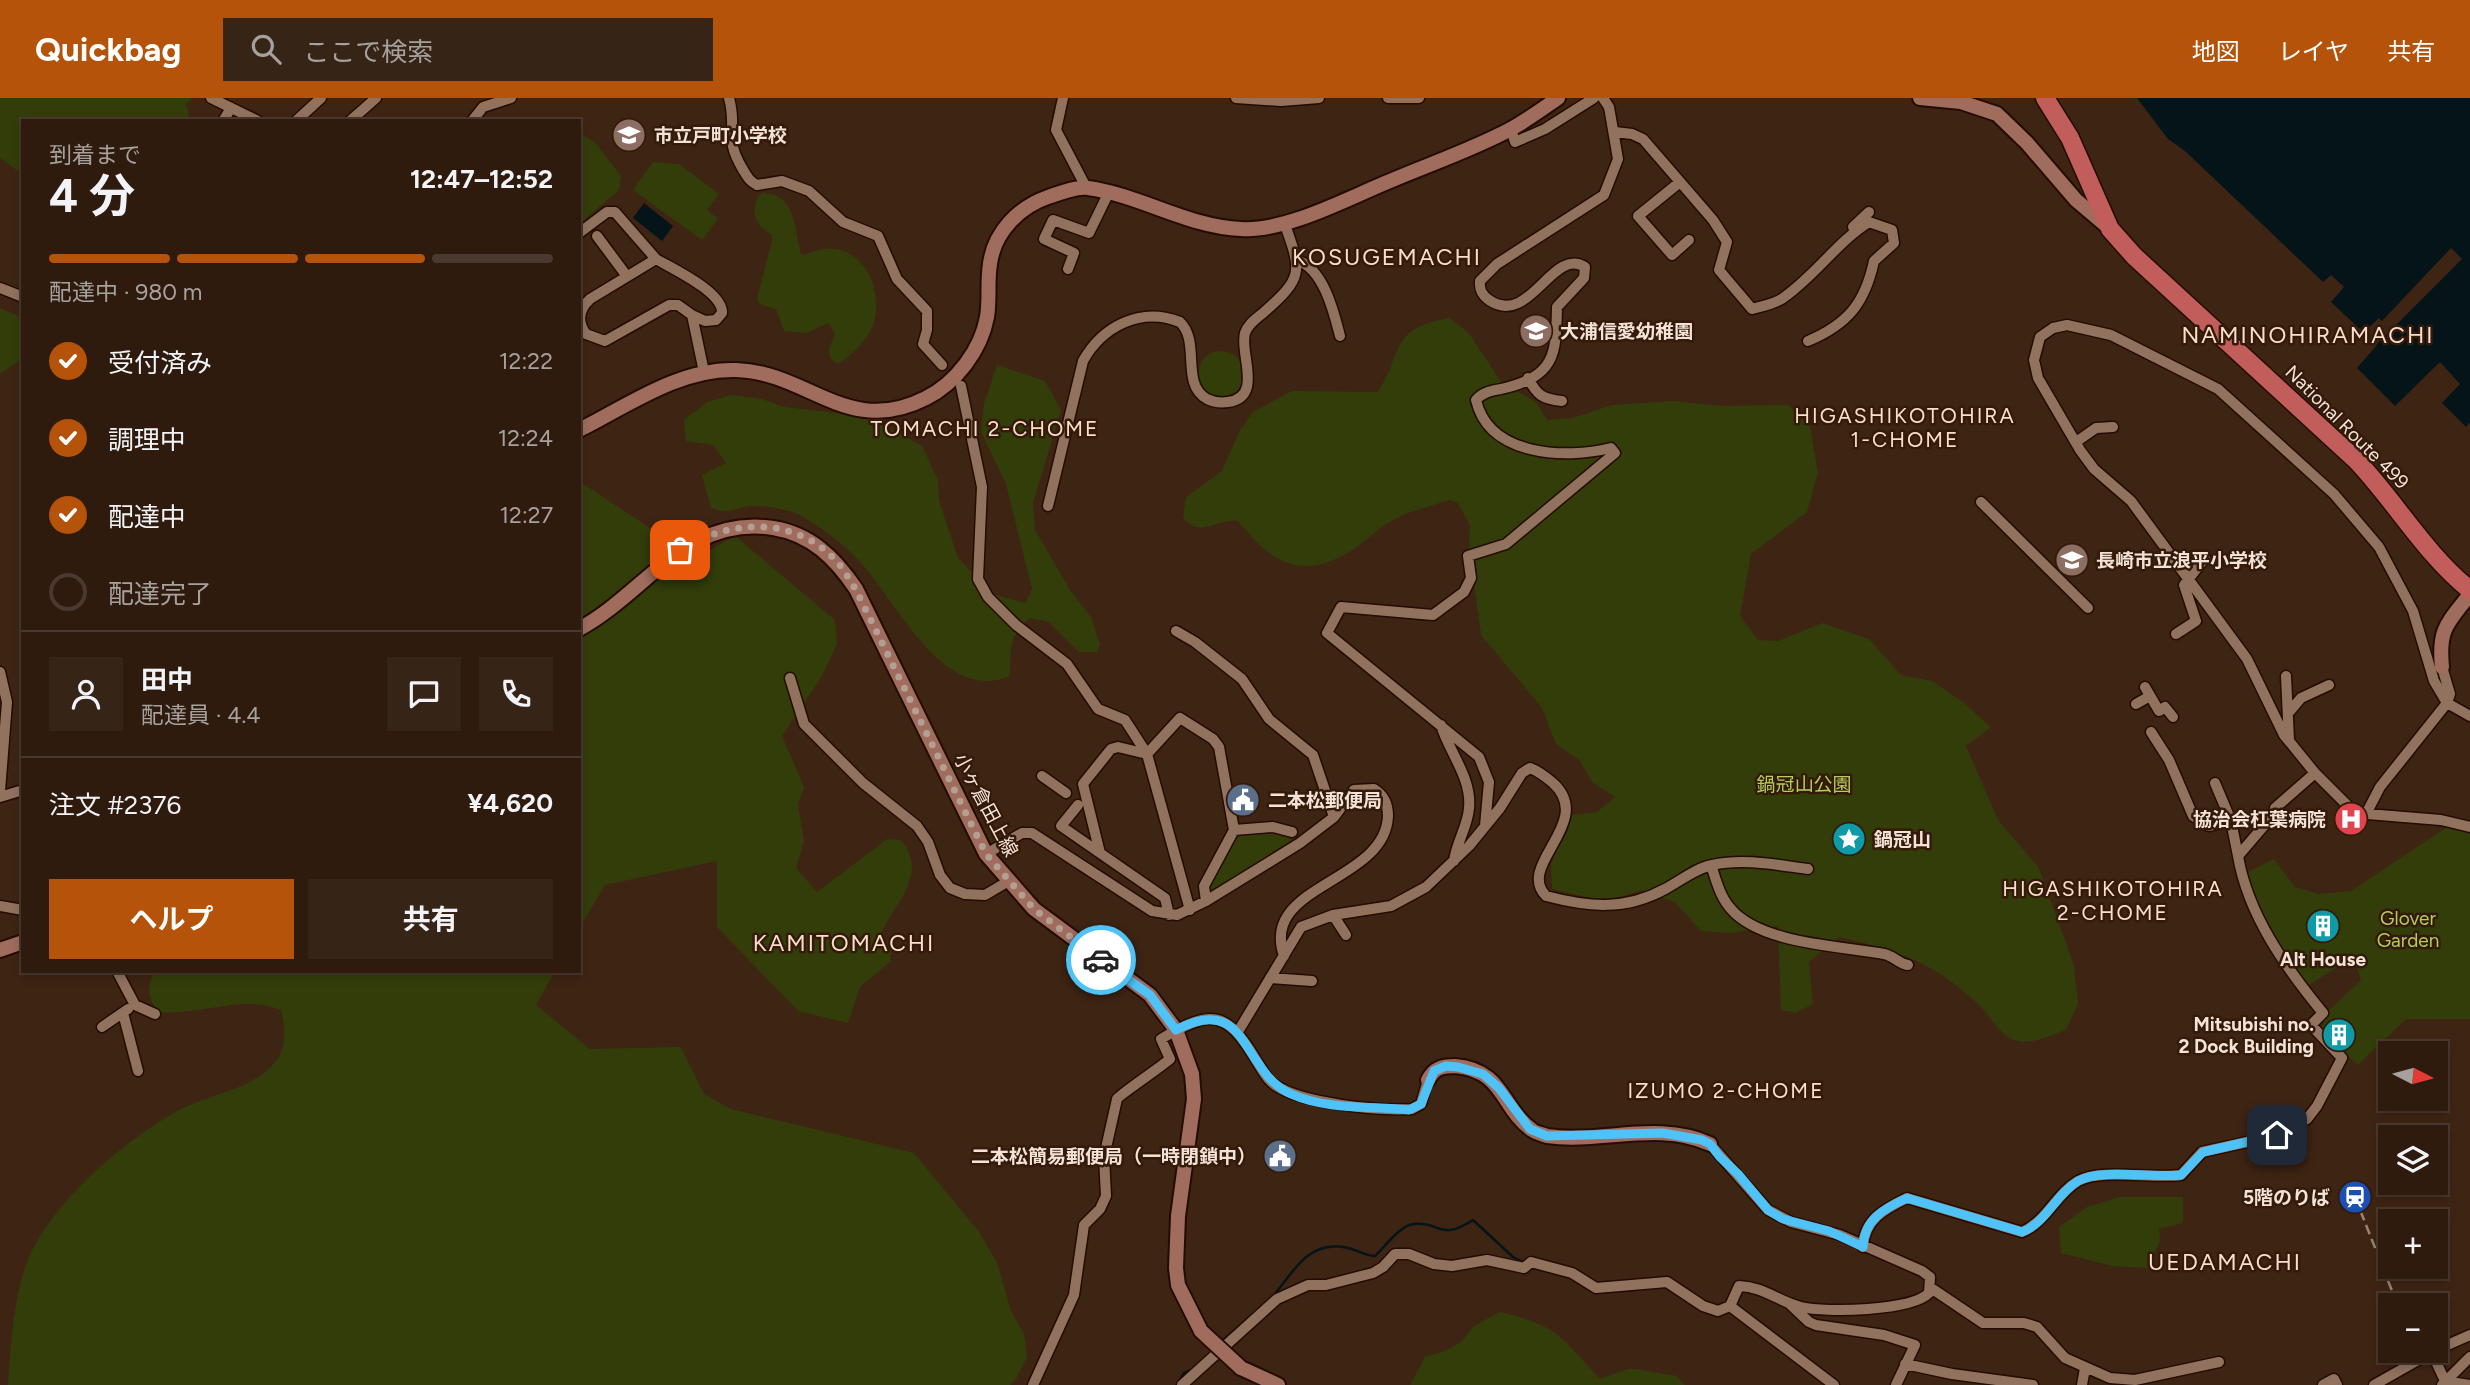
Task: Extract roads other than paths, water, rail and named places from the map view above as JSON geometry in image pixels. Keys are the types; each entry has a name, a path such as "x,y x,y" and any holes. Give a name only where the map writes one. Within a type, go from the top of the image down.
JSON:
{"highway":[{"name":"National Route 499","path":"2045,98 2070,138 2110,229 2134,256 2356,460 2384,489 2434,553 2470,592"}],"street":[{"path":"211,98 254,119"},
{"path":"298,119 321,98"},
{"path":"352,119 376,98"},
{"path":"474,119 484,107 511,98"},
{"path":"729,98 734,117 729,139 732,152 747,178 757,185 782,181 809,191 843,222 878,236 897,279 927,312 927,330 923,344 942,365"},
{"path":"1063,98 1056,121 1058,139 1086,187"},
{"path":"1238,98 1319,98"},
{"path":"1388,98 1419,98"},
{"path":"581,429 679,380 704,372 734,369 766,374 828,402 857,409 894,410 915,404 959,373 971,356 987,317 991,257 1008,223 1023,210 1047,197 1086,187 1198,221 1238,229 1256,229 1284,222 1511,129 1558,98"},
{"path":"1511,129 1515,142 1545,130 1594,98"},
{"path":"1485,826 1489,782 1483,764 1471,748 1327,633 1341,607 1433,615 1447,608 1464,592 1471,579 1468,555 1506,544 1615,453 1611,448 1584,455 1543,454 1494,432 1479,414 1476,400 1488,391 1512,386 1552,360 1556,349 1557,307 1584,278 1585,267 1573,264 1548,275 1538,290 1514,305 1500,306 1489,300 1481,292 1480,281 1497,264 1604,195 1618,159 1609,107 1603,98"},
{"path":"1920,98 1961,102 1997,114 2027,143 2076,200 2110,229"},
{"path":"224,119 232,108"},
{"path":"1615,132 1632,134 1643,139 1725,236 1726,247 1719,270 1752,309 1781,300 1869,222 1889,228 1895,236 1889,250 1874,261 1871,281 1859,303 1837,326 1808,341"},
{"path":"1680,181 1638,216 1672,255 1689,240"},
{"path":"1068,269 1074,253 1044,239 1053,220 1089,233 1108,194"},
{"path":"581,232 607,212 615,212 656,259 712,293 723,307 719,318 712,321 692,315 678,305 669,305 610,341 592,338 582,329 581,310 590,299 656,259"},
{"path":"1843,244 1843,237 1869,212"},
{"path":"1048,506 1083,361 1094,342 1122,322 1146,318 1180,322 1188,332 1196,388 1209,400 1231,401 1245,389 1249,378 1244,335 1247,329 1290,289 1297,260 1284,222"},
{"path":"597,236 626,275"},
{"path":"1297,260 1305,262 1330,297 1340,337"},
{"path":"0,288 21,296"},
{"path":"692,315 704,372"},
{"path":"2470,716 2447,703 2428,668 2413,611 2379,547 2334,494 2218,389 2111,335 2060,326 2040,337 2034,360 2041,386 2066,427 2094,469 2131,501 2247,659 2289,741 2315,773 2352,811 2441,820 2470,827"},
{"path":"1528,377 1536,394 1547,400 1562,401"},
{"path":"961,386 982,487 978,579 982,588 1016,625 1068,664 1098,709 1125,720 1147,754 1190,911"},
{"path":"2076,442 2096,428 2113,427"},
{"path":"1981,502 2088,608"},
{"name":"小ヶ倉田上線","path":"581,628 608,610 651,573 696,541 713,533 752,525 788,530 814,542 830,556 856,590 986,854 1007,882 1034,909 1150,995 1176,1030 1192,1074 1194,1098 1178,1216 1176,1268 1183,1297 1201,1331 1241,1368 1278,1385"},
{"path":"2176,634 2196,621 2184,585 2205,558"},
{"path":"2366,814 2379,787 2447,703 2450,694 2442,667 2440,642 2444,629 2470,592"},
{"path":"1176,631 1195,642 1242,680 1269,719 1313,755 1334,817"},
{"path":"0,672 8,702 0,791"},
{"path":"2286,676 2290,711 2289,741"},
{"path":"790,678 804,724 863,783 916,826 928,842 940,875 950,888 959,893 985,895 1007,882"},
{"path":"2290,711 2301,698 2329,685"},
{"path":"2136,704 2148,692 2159,711 2165,707 2173,717"},
{"path":"1147,754 1180,718 1213,739 1219,747 1234,830 1203,886 1206,901"},
{"path":"1441,725 1448,750 1461,770 1469,806 1454,862"},
{"path":"2151,732 2169,760 2193,816 2209,826 2231,821"},
{"path":"1100,853 1083,784 1111,749 1118,747 1147,754"},
{"path":"1239,1030 1301,927 1333,915 1391,906 1426,887 1454,862 1485,826 1522,773 1530,768 1564,794 1568,807 1538,875 1540,888 1546,897 1596,907 1620,906 1654,895 1711,865 1750,862 1808,869"},
{"path":"2238,856 2274,814 2275,808 2315,773"},
{"path":"1042,776 1066,793"},
{"path":"1863,1247 1864,1230 1869,1223 1907,1198 2022,1232 2036,1223 2081,1179 2101,1176 2181,1175 2203,1152 2277,1135 2294,1128 2313,1114 2342,1058 2311,1025 2323,1013 2298,982 2259,920 2243,877 2231,821 2215,783"},
{"path":"986,854 1022,833 1032,833 1152,911 1168,915 1190,911 1300,843 1334,817 1348,796 1361,788 1379,792 1388,810 1388,822 1382,835 1363,860 1301,901 1288,915 1281,929 1280,943 1284,956"},
{"path":"0,797 21,791"},
{"path":"1078,805 1061,826 1165,898 1168,915"},
{"path":"1234,830 1273,827 1292,832"},
{"path":"1711,865 1719,890 1731,909 1747,922 1787,937 1889,955 1908,965"},
{"path":"0,906 21,910"},
{"path":"1333,915 1346,935"},
{"path":"0,950 21,943"},
{"path":"118,973 135,1005 155,1014"},
{"path":"1270,978 1311,981"},
{"path":"102,1027 135,1005"},
{"path":"123,1013 138,1072"},
{"path":"1033,1385 1074,1295 1084,1225 1100,1209 1106,1196 1104,1157 1117,1099 1120,1094 1141,1083 1170,1059 1161,1039 1190,1022 1211,1019 1239,1030 1270,1081 1292,1094 1312,1101 1412,1109 1418,1107 1424,1097 1428,1080 1434,1071 1446,1066 1472,1069 1483,1074 1499,1088 1530,1129 1547,1136 1663,1133 1687,1135 1710,1144 1768,1210 1783,1219 1829,1231 1928,1274 1931,1288 1983,1323 2024,1322 2037,1328 2059,1353 2110,1378 2135,1380 2219,1362"},
{"path":"1182,1385 1247,1323 1277,1299 1308,1285 1326,1285 1373,1272 1383,1267 1395,1254 1409,1254 1434,1264 1452,1266 1487,1260 1527,1265 1572,1273 1596,1288 1667,1282 1710,1310 1725,1310 1730,1306 1739,1286 1768,1291 1801,1307 1841,1310 1913,1303 1921,1300 1931,1288"},
{"path":"1788,1302 1809,1322 1848,1332 1884,1335 1915,1345 1896,1385"},
{"path":"1730,1306 1834,1385"},
{"path":"2448,1345 2470,1335"},
{"path":"2443,1383 2470,1357"},
{"path":"2374,1385 2387,1382 2415,1363"},
{"path":"2437,1363 2443,1383"},
{"path":"1905,1364 1952,1374 2034,1385"},
{"path":"2082,1385 2085,1368"},
{"path":"2323,1385 2334,1378 2337,1385"},
{"path":"2443,1383 2470,1385"}],"waterway":[{"path":"1271,1299 1294,1269 1311,1253 1334,1247 1375,1256 1398,1232 1414,1224 1447,1230 1473,1220 1513,1257 1525,1263"},
{"path":"1534,1268 1568,1276"},
{"path":"1598,1292 1633,1290"},
{"path":"1221,1342 1250,1317"},
{"path":"1177,1385 1184,1373 1193,1369"}],"railway":[{"path":"2355,1197 2393,1293"}],"place":[{"name":"市立戸町小学校","path":"629,135"},
{"name":"大浦信愛幼稚園","path":"1536,331"},
{"name":"長崎市立浪平小学校","path":"2072,560"},
{"name":"二本松郵便局","path":"1243,800"},
{"name":"協治会杠葉病院","path":"2351,819"},
{"name":"鍋冠山","path":"1849,839"},
{"name":"Alt House","path":"2323,926"},
{"name":"Mitsubishi no. 2 Dock Building","path":"2339,1035"},
{"name":"二本松簡易郵便局（一時閉鎖中）","path":"1280,1156"},
{"name":"5階のりば","path":"2355,1197"}],"district":[{"name":"KOSUGEMACHI","path":"1387,257"},
{"name":"NAMINOHIRAMACHI","path":"2308,335"},
{"name":"HIGASHIKOTOHIRA 1-CHOME","path":"1905,427"},
{"name":"TOMACHI 2-CHOME","path":"985,428"},
{"name":"HIGASHIKOTOHIRA 2-CHOME","path":"2113,900"},
{"name":"KAMITOMACHI","path":"844,943"},
{"name":"IZUMO 2-CHOME","path":"1726,1090"},
{"name":"UEDAMACHI","path":"2225,1262"}],"park label":[{"name":"鍋冠山公園","path":"1804,784"},
{"name":"Glover Garden","path":"2408,929"}]}
